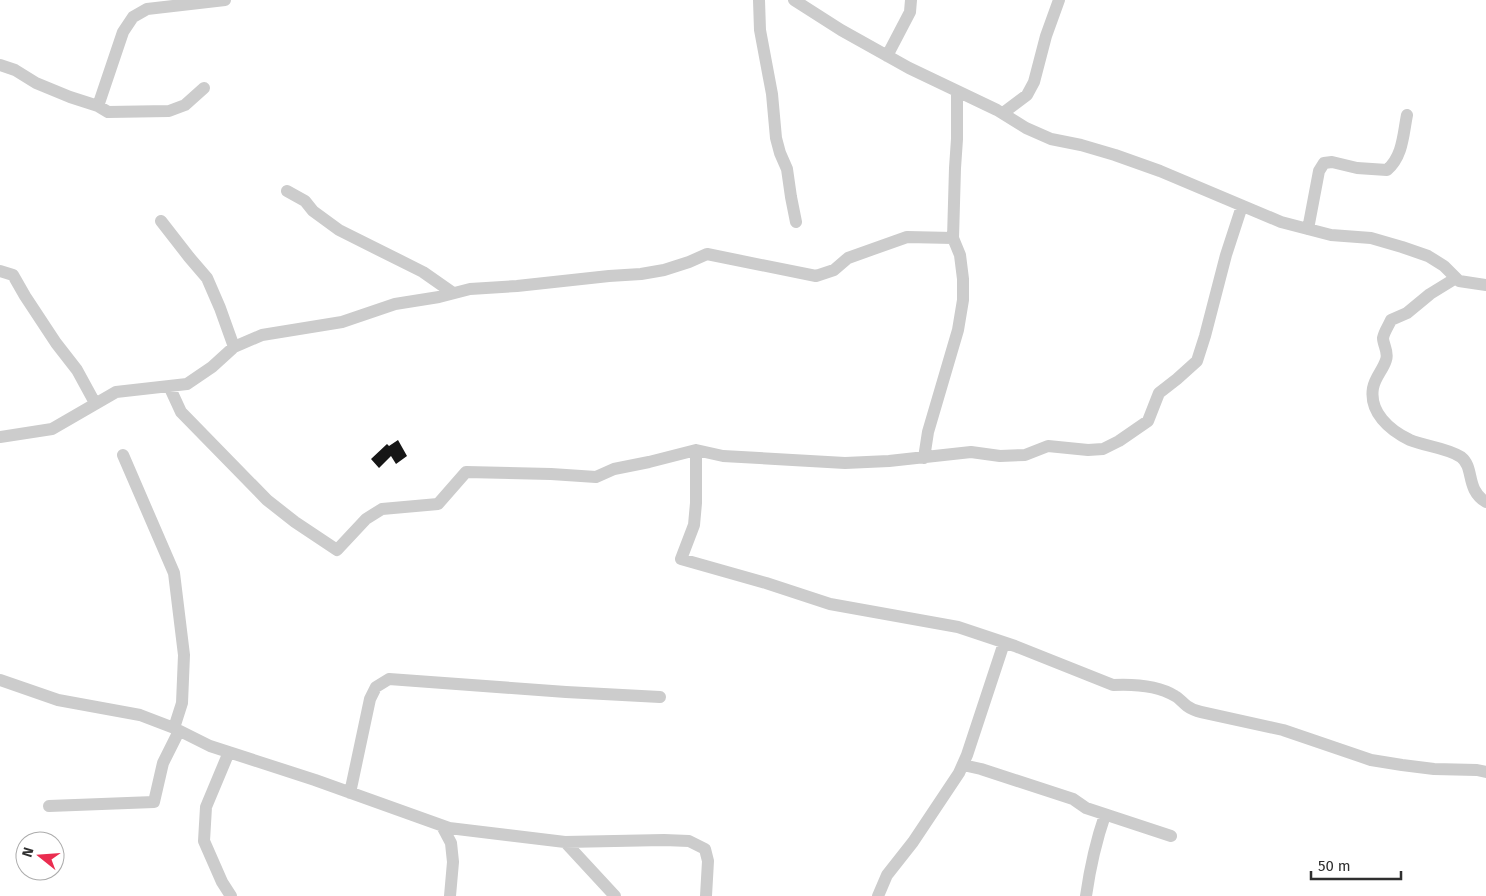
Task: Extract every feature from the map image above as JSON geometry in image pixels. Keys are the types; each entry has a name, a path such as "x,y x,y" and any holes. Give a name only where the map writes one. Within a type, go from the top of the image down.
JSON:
{"street":[{"path":"98,106 123,32 133,17 147,9 225,0"},
{"path":"759,0 760,30 772,94 776,138 787,169 796,222"},
{"path":"794,0 887,56 1003,113 1026,128 1052,139 1115,155 1281,222 1331,235 1371,238 1402,247 1428,256 1444,266 1459,281 1486,285"},
{"path":"887,56 910,12 911,0"},
{"path":"1003,113 1027,95 1034,82 1046,36 1059,0"},
{"path":"0,65 15,70 36,83 98,106 108,112 169,111 185,105 204,88"},
{"path":"924,458 928,432 958,330 963,300 960,255 953,238 957,92"},
{"path":"1308,229 1319,171 1324,163 1332,162 1357,168 1387,170 1394,164 1399,155 1407,115"},
{"path":"287,192 305,201 313,211 338,230 423,272 453,293"},
{"path":"169,386 181,412 267,500 295,522 337,550 366,519 382,508 438,504 466,472 596,477 614,469 696,450 723,456 845,463 924,458 971,452 1000,456 1025,455 1048,446 1088,450 1103,449 1148,421 1160,393 1197,361 1226,255 1242,206"},
{"path":"161,221 207,278 234,347"},
{"path":"0,437 52,430 116,392 187,384 212,367 234,347 262,335 342,322 395,304 470,288 565,282 641,274 664,270 707,254 816,276 834,270 848,258 907,237 953,238"},
{"path":"0,271 13,275 56,343 77,370 96,403"},
{"path":"1456,278 1430,294 1407,314 1391,320 1383,337 1388,357 1373,386 1372,398 1375,409 1395,431 1410,440 1442,449 1461,458 1468,468 1475,494 1486,502"},
{"path":"696,450 694,525 681,559 766,583 830,604 958,627 1004,642 1113,685 1131,684 1146,686 1176,696 1188,708 1283,730 1371,760 1418,767 1486,772"},
{"path":"49,806 154,802 163,763 176,730 182,704 184,655 174,573 123,455"},
{"path":"878,896 887,875 959,774 1004,642"},
{"path":"350,793 370,699 376,687 389,679 660,697"},
{"path":"0,680 58,700 140,715 210,746 450,828 564,842 688,841 705,849 708,861 706,896"},
{"path":"228,752 206,807 204,841 222,882 231,896"},
{"path":"963,765 1073,799 1086,808 1171,836"},
{"path":"1086,896 1089,875 1105,815"},
{"path":"442,826 451,843 453,862 450,896"},
{"path":"564,842 615,896"}],"building":[{"path":"398,440 407,456 396,464 391,456 379,468 371,459 387,444 389,446"}]}
